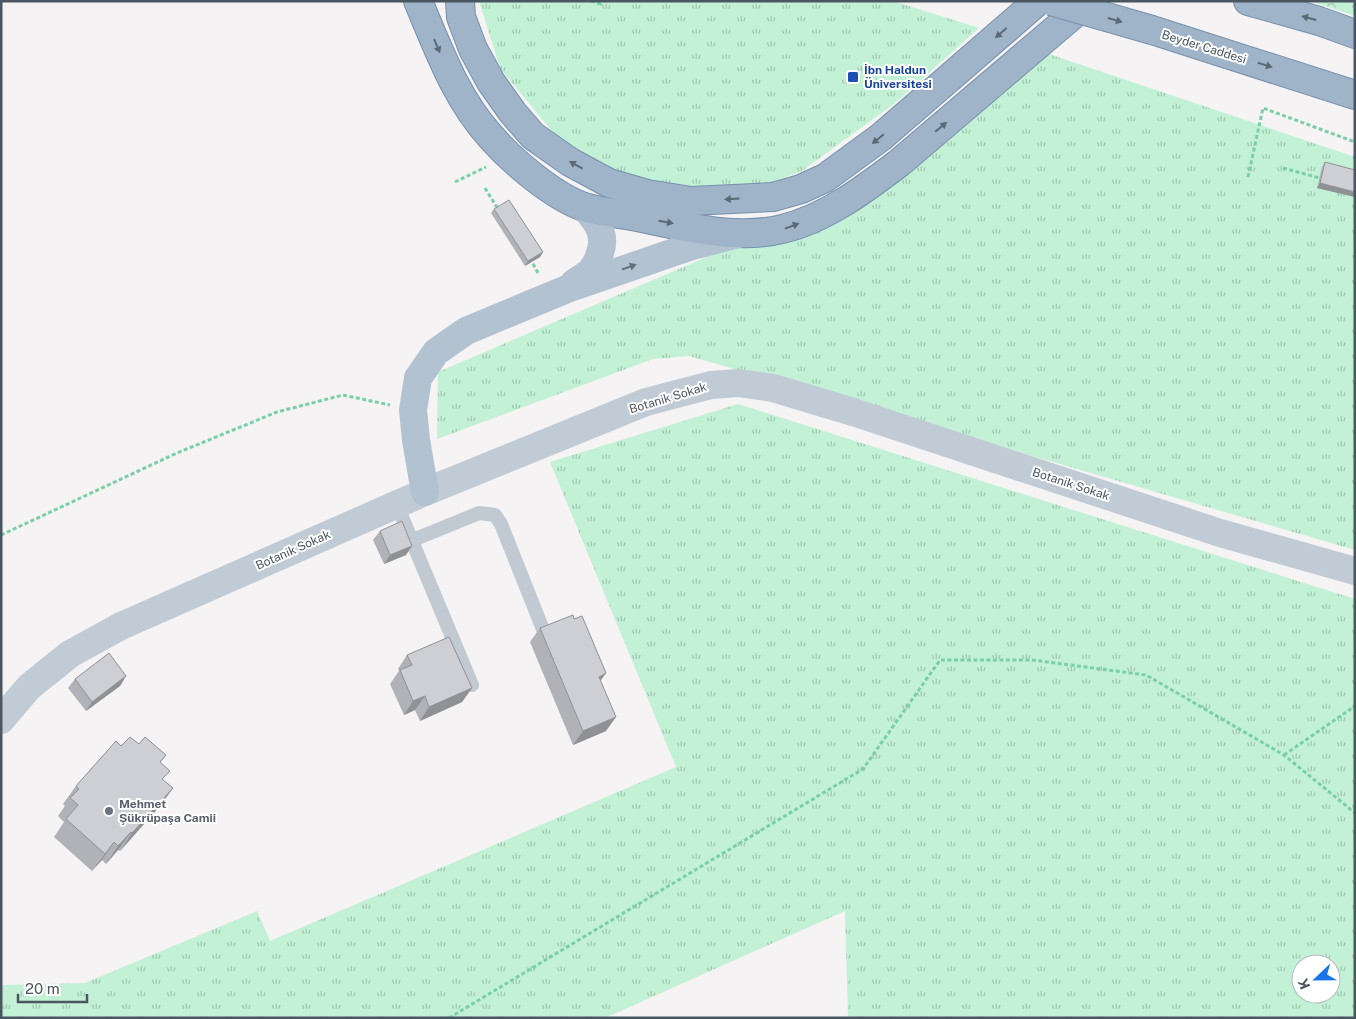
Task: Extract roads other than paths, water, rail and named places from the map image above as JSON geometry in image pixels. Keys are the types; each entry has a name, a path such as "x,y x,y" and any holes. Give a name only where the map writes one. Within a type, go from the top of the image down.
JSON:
{"highway":[{"path":"418,1 443,60 466,104 490,136 517,165 555,192 584,207 722,233 760,233 782,230 836,206 869,186 922,144 1089,1"},
{"path":"460,1 461,17 473,49 491,82 513,113 533,136 570,162 609,183 647,194 691,201 773,197 801,189 825,178 881,136 1038,1"},
{"name":"Beyder Caddesi","path":"1052,1 1152,30 1355,95"},
{"path":"1248,1 1319,21 1355,34"}],"main road":[{"path":"567,289 591,271 597,262 602,247 602,234 596,220 584,207"},
{"path":"425,492 413,410 418,378 436,352 466,331 567,289 689,247 744,233"},
{"name":"Botanik Sokak","path":"1,720 29,687 70,654 121,626 425,492 646,402 711,385 738,383 773,388 791,393 1220,532 1355,571"}],"lane":[{"path":"397,505 472,685"},
{"path":"413,540 479,513 494,515 501,524 544,632"}],"place":[{"name":"İbn Haldun Üniversitesi","path":"853,77"},
{"name":"Mehmet Şükrüpaşa Camii","path":"109,811"}]}
